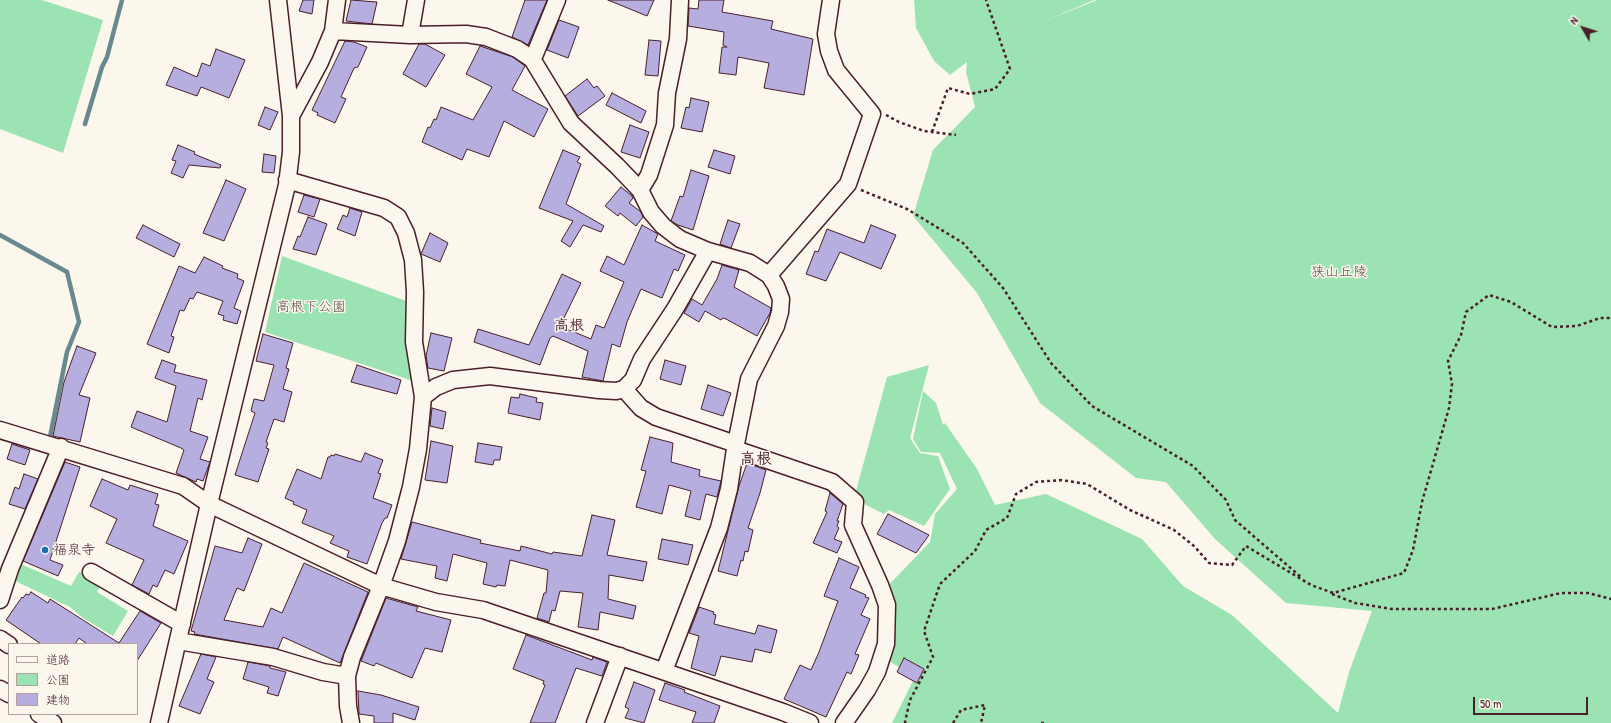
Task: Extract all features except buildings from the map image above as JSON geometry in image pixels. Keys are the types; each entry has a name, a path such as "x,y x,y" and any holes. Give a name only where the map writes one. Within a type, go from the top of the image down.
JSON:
{"street":[{"path":"159,723 209,504 287,180 291,152 291,116 278,0"},
{"path":"291,116 320,62 333,31 337,0"},
{"path":"410,35 416,0"},
{"path":"532,59 557,0"},
{"path":"640,190 649,175 665,125 667,94 678,39 680,0"},
{"path":"769,275 848,184 872,114 836,70 829,51 826,34 831,0"},
{"path":"333,31 410,35 466,34 486,37 517,49 532,59 571,123 640,190 651,212 663,226 680,239 708,251 750,263 769,275 781,300 780,312 776,326 749,379 736,446 730,489 719,528 664,671"},
{"path":"287,180 384,208 398,217 406,233 413,260 415,292 414,342 423,397 418,449 411,487 397,541 382,586 352,657 347,676 348,706 351,723"},
{"path":"423,397 436,387 453,380 490,376 599,390 616,391 624,389 633,380 642,359 675,309 708,251"},
{"path":"624,389 641,408 656,417 832,482 855,502 854,525 887,605 886,644 877,672 867,690 844,723"},
{"path":"0,430 61,447 183,486 209,504 382,586 436,602 483,610 783,712 810,723"},
{"path":"0,600 10,569 61,447"},
{"path":"90,572 182,624"},
{"path":"178,641 273,657 323,672 347,676"},
{"path":"595,723 620,656"},
{"path":"41,715 53,723"}],"path":[{"path":"932,132 948,88 970,94 995,89 1010,70 986,0"},
{"path":"872,114 878,111 899,122 932,132 956,136"},
{"path":"848,184 907,209 963,243 1003,288 1051,363 1092,406 1193,466 1226,500 1235,520 1311,585 1333,593 1404,573 1414,550 1422,502 1449,408 1452,384 1448,361 1461,334 1466,312 1488,295 1511,302 1552,327 1576,326 1600,318 1611,318"},
{"path":"906,723 910,700 933,657 924,631 940,584 975,551 986,530 1007,518 1016,494 1036,482 1061,480 1087,484 1130,510 1174,530 1194,546 1209,563 1232,565 1246,546 1311,585 1355,603 1392,609 1492,609 1561,593 1588,593 1611,599"},
{"path":"953,723 961,710 985,705 981,723"}],"green space":[{"path":"0,0 42,0 103,20 63,153 0,129"},
{"name":"狭山丘陵","path":"914,0 1094,0 1043,22 1097,0 1611,0 1611,723 892,723 915,677 884,658 882,592 930,542 935,514 957,489 940,453 921,452 913,439 923,391 936,403 943,425 945,423 977,469 995,505 1046,494 1142,539 1183,586 1232,615 1338,713 1349,672 1372,611 1286,603 1215,539 1166,482 1136,478 1040,403 977,293 913,216 933,150 975,107 966,72 967,62 950,75 934,61 916,28"},
{"name":"高根下公園","path":"282,256 409,302 406,338 413,381 265,332"},
{"path":"929,365 910,438 920,453 938,456 950,489 924,526 889,510 884,514 866,505 856,491 887,377"},
{"path":"16,562 71,586 79,572 89,575 102,583 97,592 128,611 113,636 83,618 70,607 11,579"}],"waterway":[{"path":"85,124 102,67 107,57 122,0"},
{"path":"0,235 67,272 79,322 67,352 49,442"}],"place":[{"name":"福泉寺","path":"45,550"}],"district":[{"name":"高根","path":"569,326"},
{"name":"高根","path":"756,460"}]}
